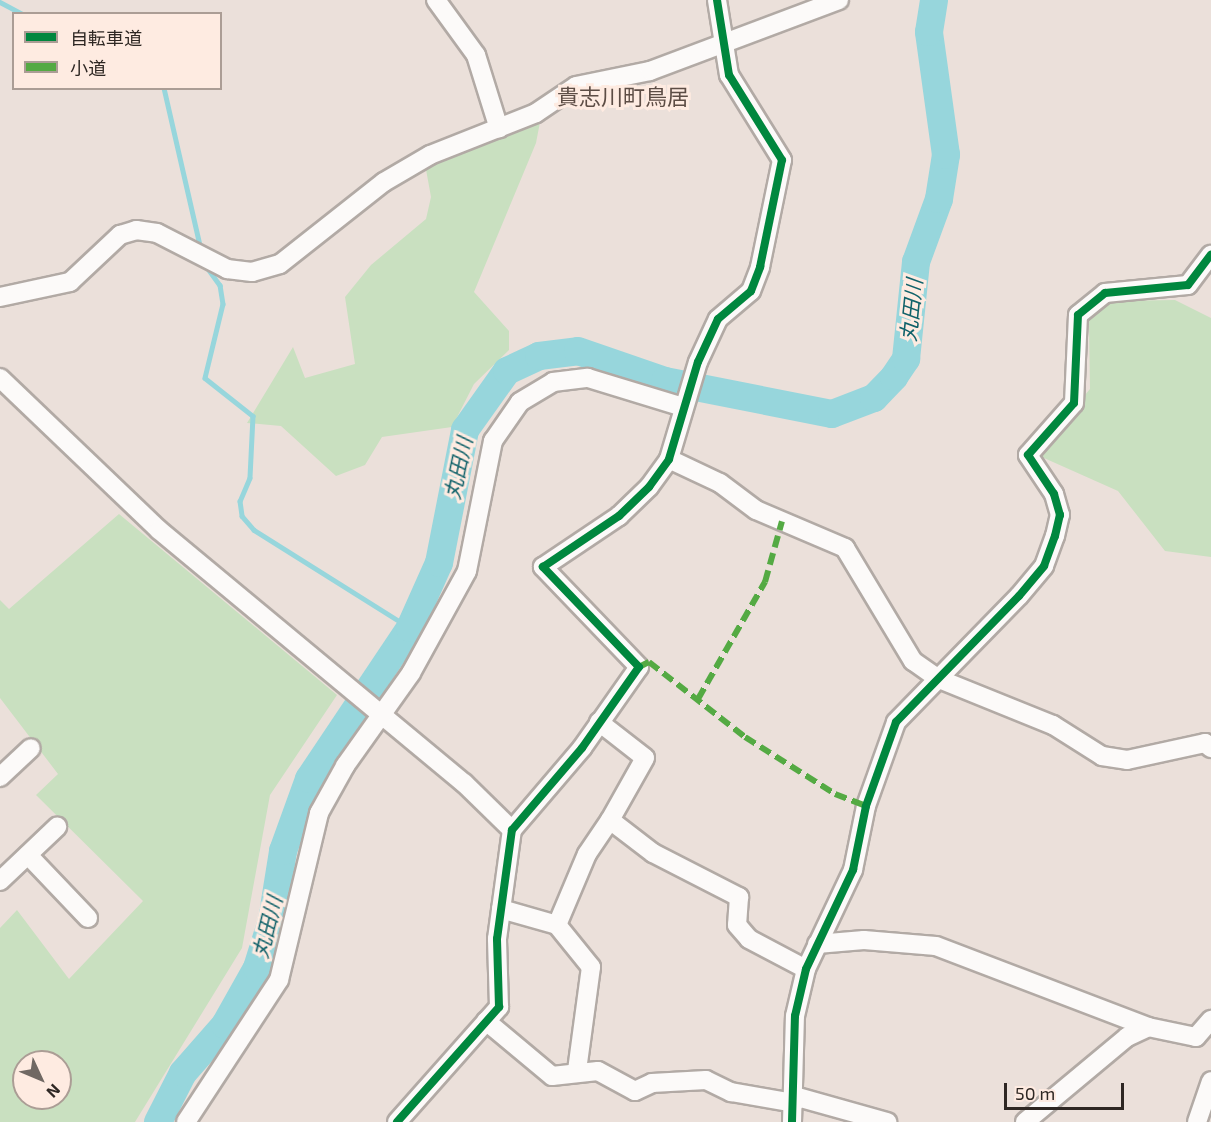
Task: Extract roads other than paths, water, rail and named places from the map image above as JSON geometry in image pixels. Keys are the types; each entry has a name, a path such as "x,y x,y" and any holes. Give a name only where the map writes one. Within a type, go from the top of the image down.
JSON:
{"street":[{"path":"436,0 476,55 498,129"},
{"path":"397,1122 499,1007 501,909 512,830 599,722 639,667 543,567 632,506 669,459 682,407 698,362 718,319 751,291 782,160 729,75 717,0"},
{"path":"0,297 70,282 120,235 136,230 157,233 227,269 252,272 280,264 384,182 430,155 536,113 576,86 650,71 724,41 839,0"},
{"path":"792,1122 795,1016 806,969 853,870 866,806 896,722 1044,566 1060,515 1054,494 1028,455 1074,403 1078,315 1105,293 1188,285 1211,255"},
{"path":"0,378 159,530 343,685 464,783 512,830"},
{"path":"186,1122 279,980 319,813 345,766 383,718 467,571 493,441 520,402 553,382 588,378 682,407"},
{"path":"669,459 720,483 756,510 845,548 913,661 939,679 1053,724 1102,756 1127,760 1205,743 1211,748"},
{"path":"557,925 587,854 610,820 645,758 599,722"},
{"path":"1,773 31,748"},
{"path":"610,820 653,853 739,897 737,925 749,939 806,969"},
{"path":"0,881 57,827"},
{"path":"28,855 88,918"},
{"path":"501,909 557,925 591,967 577,1071"},
{"path":"817,944 864,940 936,946 1148,1027 1196,1037 1211,1020"},
{"path":"486,1022 552,1076 577,1071 598,1071 634,1090 652,1083 706,1080 731,1092 794,1100 887,1122"},
{"path":"1025,1122 1127,1037 1148,1027"},
{"path":"1197,1122 1211,1081"}],"waterway":[{"name":"丸田川","path":"158,1122 183,1073 225,1025 257,968 272,920 283,851 309,779 410,628 439,563 465,430 507,371 539,356 578,351 665,381 832,414 874,398 894,377 906,359 916,262 939,199 946,155 929,32 934,0"},
{"path":"0,2 19,12"},
{"path":"164,90 201,249"},
{"path":"206,266 220,285 223,304 205,378 253,416 250,478 240,501 242,516 254,530 410,628"}],"district":[{"name":"貴志川町鳥居","path":"623,97"}]}
